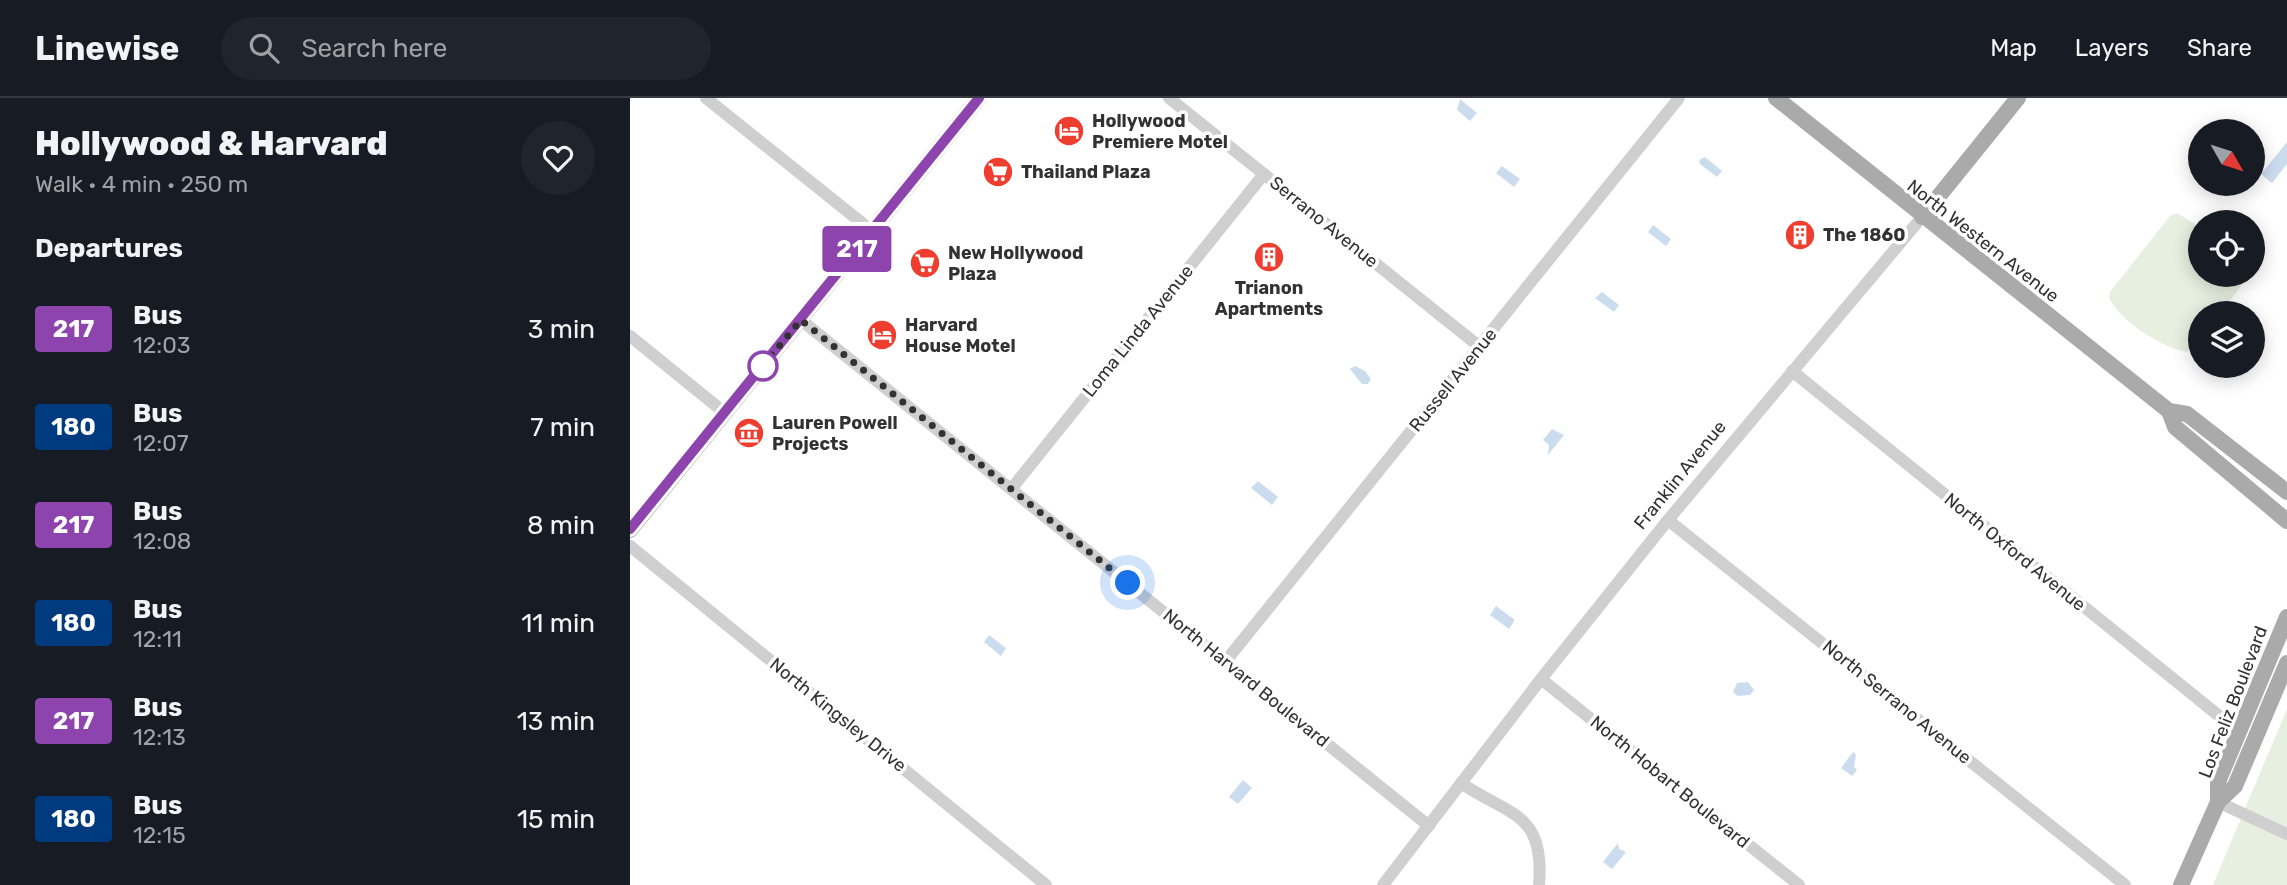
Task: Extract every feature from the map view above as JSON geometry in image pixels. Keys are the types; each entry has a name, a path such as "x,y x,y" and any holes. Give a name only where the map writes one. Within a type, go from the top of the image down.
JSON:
{"main road":[{"path":"630,530 979,98"},
{"name":"North Western Avenue","path":"1776,98 1922,217 2169,411 2187,414 2287,492"},
{"name":"Franklin Avenue","path":"1922,217 2018,98"},
{"name":"North Western Avenue","path":"2169,411 2175,427 2287,521"},
{"name":"Los Feliz Boulevard","path":"2218,802 2218,782 2287,617"},
{"name":"Los Feliz Boulevard","path":"2181,885 2218,802 2235,786 2287,663"}],"street":[{"path":"706,98 872,231"},
{"name":"Serrano Avenue","path":"1169,98 1480,346"},
{"name":"Russell Avenue","path":"1225,662 1679,98"},
{"name":"Loma Linda Avenue","path":"1012,488 1264,174"},
{"name":"Franklin Avenue","path":"1383,885 1541,679 1668,520 1922,217"},
{"name":"North Harvard Boulevard","path":"801,320 1429,826"},
{"path":"630,336 725,413"},
{"name":"North Oxford Avenue","path":"1792,371 2239,732"},
{"name":"North Serrano Avenue","path":"1668,520 2125,885"},
{"name":"North Kingsley Drive","path":"630,546 1046,885"},
{"name":"North Hobart Boulevard","path":"1541,679 1799,885"},
{"path":"1461,783 1523,818 1533,835 1541,869 1539,885"},
{"path":"2218,802 2287,834"}],"green space":[{"path":"2177,213 2188,220 2188,287 2240,287 2230,301 2188,301 2187,352 2165,345 2143,332 2123,316 2109,298 2110,292 2170,216"},
{"path":"2287,709 2287,885 2213,885"}],"water":[{"path":"1460,99 1477,113 1470,121 1457,110"},
{"path":"2287,142 2287,164 2272,183 2265,177 2265,169"},
{"path":"1705,157 1722,171 1717,177 1700,164 1699,160"},
{"path":"1502,166 1520,179 1514,187 1496,173"},
{"path":"1653,225 1671,239 1666,246 1648,232"},
{"path":"1602,292 1619,305 1614,312 1595,298"},
{"path":"1355,366 1365,371 1371,379 1368,384 1362,384 1350,369"},
{"path":"1552,429 1564,435 1548,455 1549,445 1543,440"},
{"path":"1258,481 1278,497 1272,505 1251,488"},
{"path":"1496,606 1515,620 1509,629 1490,615"},
{"path":"989,635 1006,648 1001,656 984,642"},
{"path":"1748,682 1754,690 1750,695 1738,696 1733,692 1737,683"},
{"path":"1853,752 1856,755 1854,767 1857,770 1852,776 1841,768"},
{"path":"1243,780 1252,788 1238,804 1229,797"},
{"path":"1618,843 1619,849 1626,852 1612,869 1603,862"}],"bus line":[{"name":"217","path":"630,529 979,98"}],"place":[{"name":"Hollywood Premiere Motel","path":"1069,131"},
{"name":"Thailand Plaza","path":"998,172"},
{"name":"The 1860","path":"1800,235"},
{"name":"Trianon Apartments","path":"1269,257"},
{"name":"New Hollywood Plaza","path":"925,263"},
{"name":"Harvard House Motel","path":"882,335"},
{"name":"Lauren Powell Projects","path":"749,433"}],"route":[{"path":"763,366 759,370 801,320 1128,583"}]}
